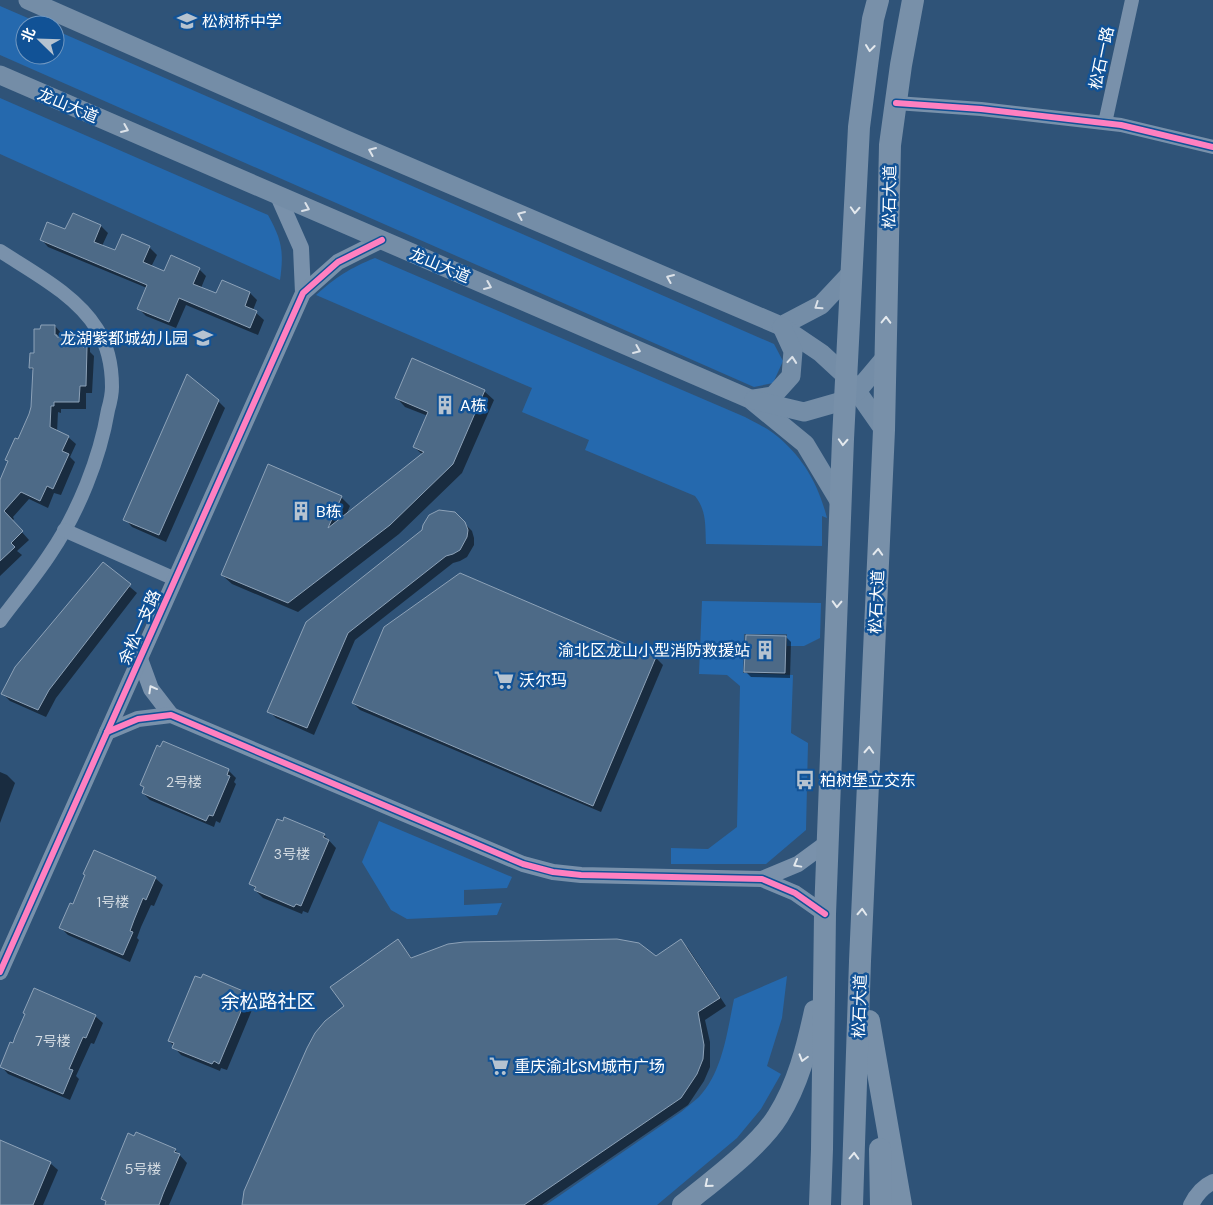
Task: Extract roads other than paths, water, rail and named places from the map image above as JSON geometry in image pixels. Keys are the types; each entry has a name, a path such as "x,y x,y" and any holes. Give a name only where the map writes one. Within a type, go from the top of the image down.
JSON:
{"highway":[{"name":"松石大道","path":"820,1205 825,914 841,504 850,389 852,272 859,127 873,19 878,0"},
{"name":"松石大道","path":"852,1205 860,961 884,430 890,146 913,0"},
{"path":"683,1205 752,1147 778,1117 798,1078 810,1032 825,959"},
{"path":"860,961 872,1045 901,1205"},
{"path":"872,1045 880,1150 881,1205"},
{"path":"805,1205 822,1149"}],"main road":[{"path":"28,0 344,139 781,326 821,353 884,430"},
{"name":"龙山大道","path":"0,75 750,399 804,444 841,504"},
{"path":"781,326 822,305 852,272"},
{"path":"750,399 773,396 790,376 793,351 781,326"},
{"path":"750,399 804,412 850,389 885,358"}],"street":[{"name":"松石一路","path":"1105,123 1132,0"},
{"path":"896,103 982,109 1120,125 1213,147"},
{"path":"278,196 300,248 303,293"},
{"path":"303,293 338,262 382,240"},
{"path":"0,251 79,306 98,330 109,358 112,388 105,430 92,472 51,553 0,621"},
{"name":"余松一支路","path":"0,972 303,293"},
{"path":"64,530 175,579"},
{"path":"140,659 151,689 170,715"},
{"path":"107,732 138,719 170,715 523,864 553,872 581,875 762,879 795,893 825,914"},
{"path":"762,879 798,864 828,842"},
{"path":"1191,1205 1197,1194 1206,1185 1213,1182"}],"place":[{"name":"松树桥中学","path":"187,21"},
{"name":"龙湖紫都城幼儿园","path":"203,338"},
{"name":"A栋","path":"445,405"},
{"name":"B栋","path":"301,511"},
{"name":"渝北区龙山小型消防救援站","path":"765,650"},
{"name":"沃尔玛","path":"504,680"},
{"name":"柏树堡立交东","path":"805,780"},
{"name":"重庆渝北SM城市广场","path":"499,1066"}],"district":[{"name":"余松路社区","path":"268,1001"}]}
